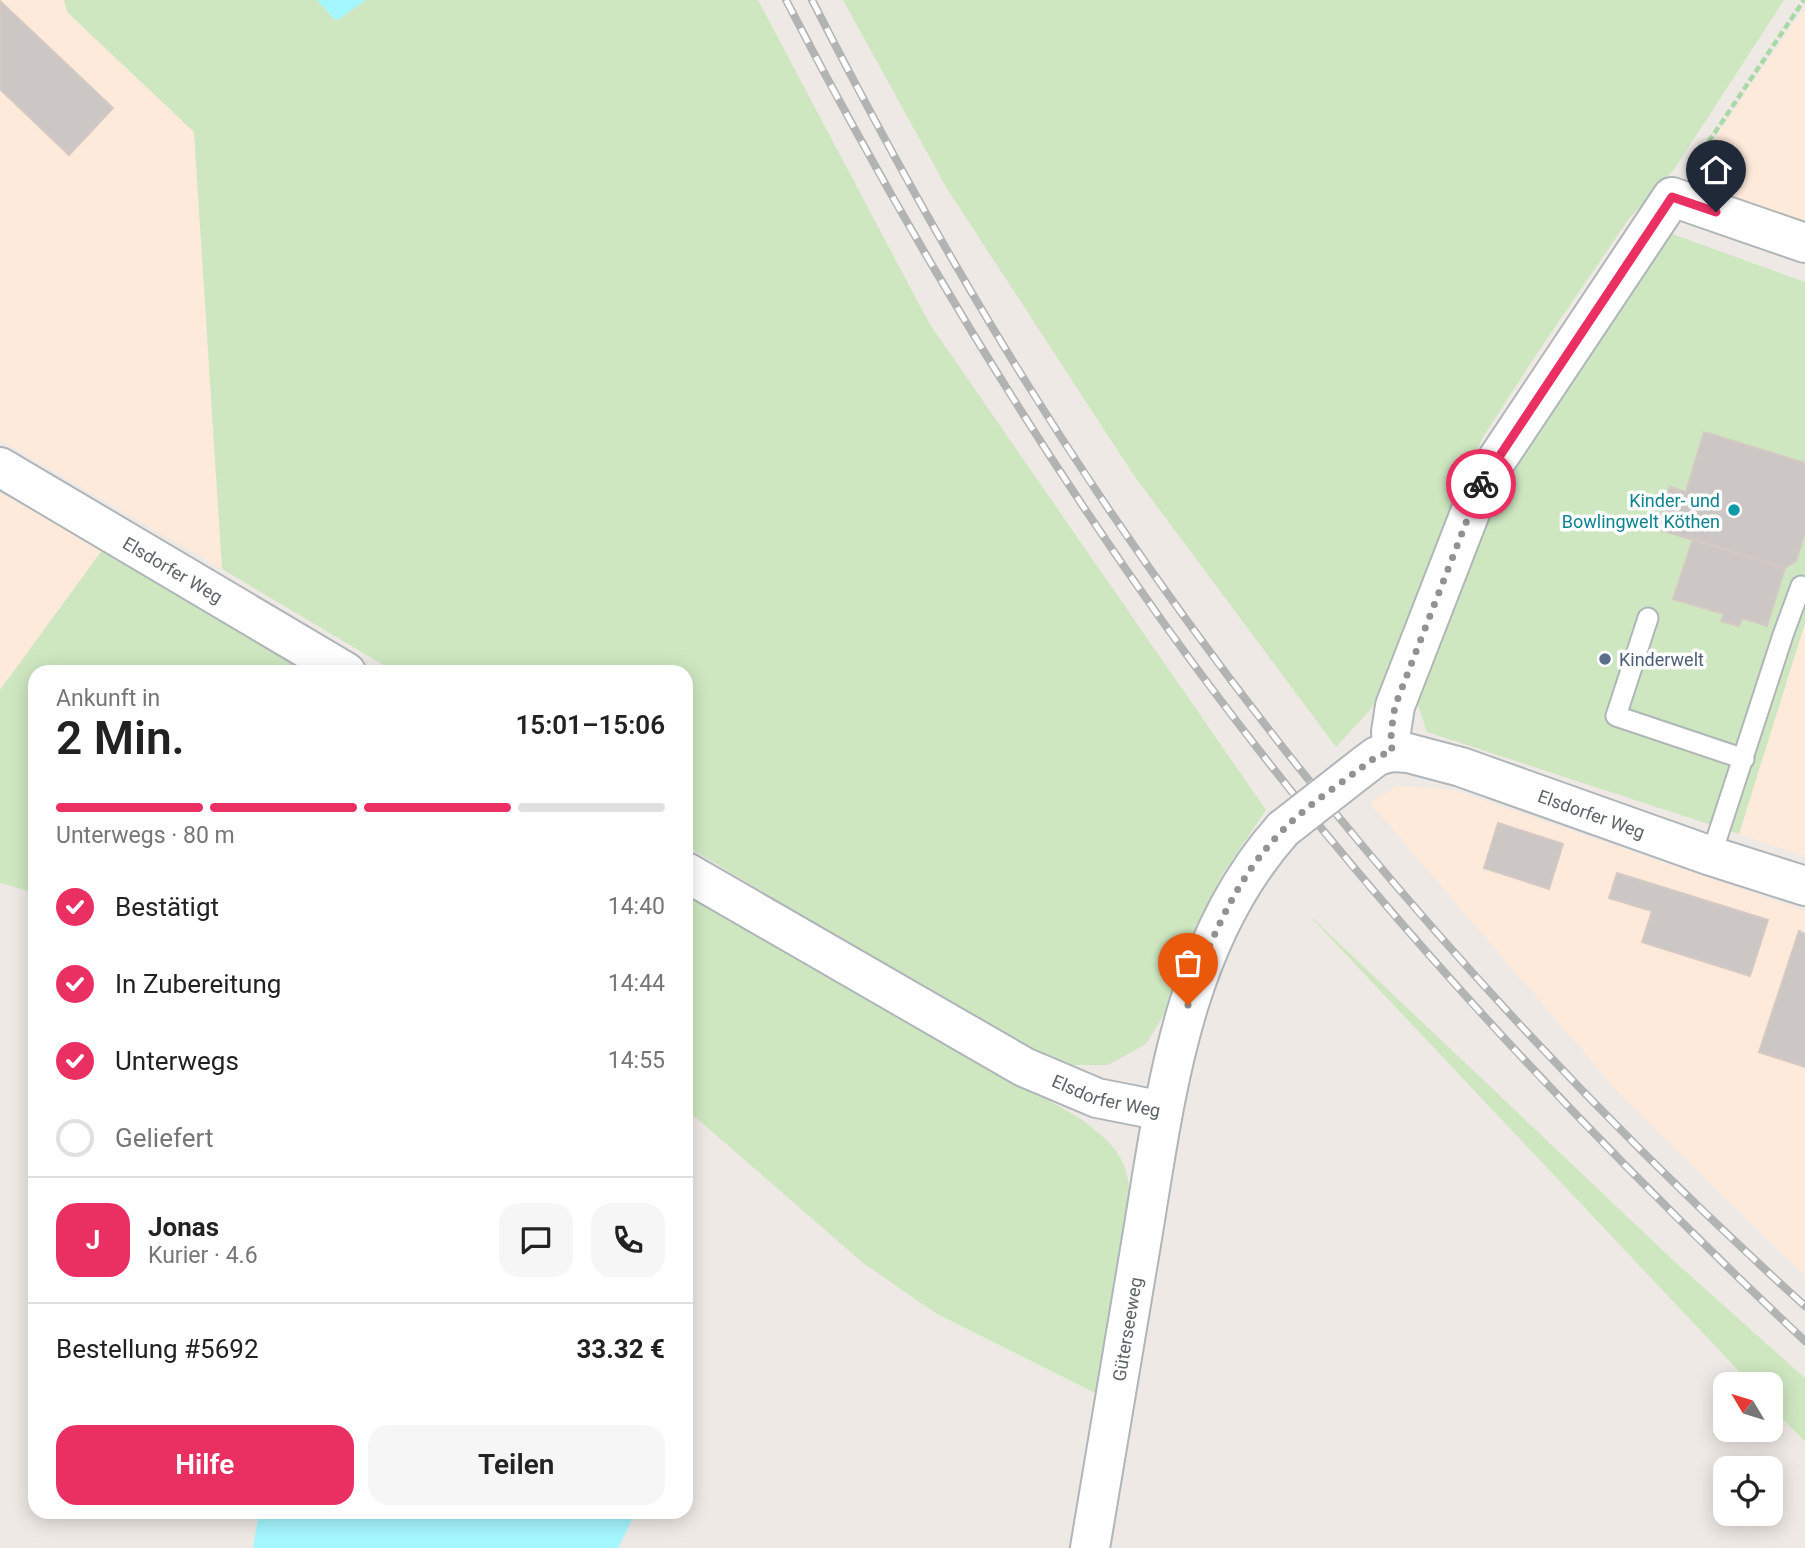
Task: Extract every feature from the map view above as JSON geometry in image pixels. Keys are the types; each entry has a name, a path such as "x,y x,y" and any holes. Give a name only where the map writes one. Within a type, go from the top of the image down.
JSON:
{"street":[{"path":"1379,759 1391,732 1395,706 1482,482 1672,197 1805,243"},
{"name":"Elsdorfer Weg","path":"0,467 334,665"},
{"name":"Elsdorfer Weg","path":"693,876 1024,1067 1097,1098 1163,1111 1181,1027 1212,942 1250,870 1283,829 1379,759 1418,756 1483,774 1711,856 1805,886"},
{"name":"Güterseeweg","path":"1090,1548 1163,1111"}],"lane":[{"path":"1711,856 1801,586"},
{"path":"1648,618 1615,716 1744,759"}],"path":[{"path":"1672,197 1804,0"}],"shaded area":[{"path":"0,0 64,0 67,12 194,132 222,569 0,440"},
{"path":"1805,7 1805,237 1675,196"},
{"path":"0,493 108,542 0,690"},
{"path":"1805,623 1805,856 1739,834"},
{"path":"1397,786 1454,790 1805,911 1805,1276 1619,1093 1370,803"}],"green space":[{"path":"64,0 317,0 336,21 366,0 758,0 929,323 1266,810 1222,875 1194,937 1165,1013 1146,1044 1108,1065 1065,1065 1022,1047 693,850 693,665 383,665 222,569 194,132 67,12"},
{"path":"843,0 1784,0 1675,168 1628,220 1483,437 1372,708 1336,747 1133,474 946,187"},
{"path":"1667,232 1805,282 1805,623 1739,834 1427,732 1416,700 1502,483"},
{"path":"108,542 314,665 28,665 28,891 0,883 0,690"},
{"path":"693,889 1084,1121 1106,1139 1120,1157 1128,1177 1130,1205 1097,1394 937,1314 863,1263 693,1115"},
{"path":"1305,911 1674,1261 1805,1378 1805,1442 1783,1419 1783,1372 1740,1372"}],"water":[{"path":"317,0 366,0 336,21"},
{"path":"258,1519 632,1519 618,1548 253,1548"}],"building":[{"path":"0,1 113,108 69,155 0,89"},
{"name":"Kinder- und Bowlingwelt Köthen","path":"1704,432 1805,463 1805,532 1796,561 1785,568 1657,529 1670,487 1686,492"},
{"path":"1693,539 1785,568 1767,626 1742,618 1739,626 1721,621 1724,614 1673,599"},
{"path":"1498,823 1563,844 1549,889 1484,868"},
{"path":"1617,873 1768,920 1750,976 1642,942 1652,911 1609,898"},
{"path":"1799,931 1805,934 1805,1067 1759,1052"}],"railway":[{"path":"786,0 872,161 1012,397 1165,625 1237,721 1311,816 1388,908 1549,1087 1718,1258 1805,1341"},
{"path":"812,0 897,161 988,320 1073,456 1164,589 1260,718 1360,843 1465,965 1575,1082 1688,1196 1805,1306"}],"way so far":[{"path":"1188,1005 1212,942 1234,897 1268,846 1283,829 1365,765 1377,756 1392,752 1391,732 1395,706 1481,484"}],"place":[{"name":"Kinder- und Bowlingwelt Köthen","path":"1734,510"},
{"name":"Kinderwelt","path":"1605,659"}],"route":[{"path":"1481,484 1672,197 1716,212"}]}
